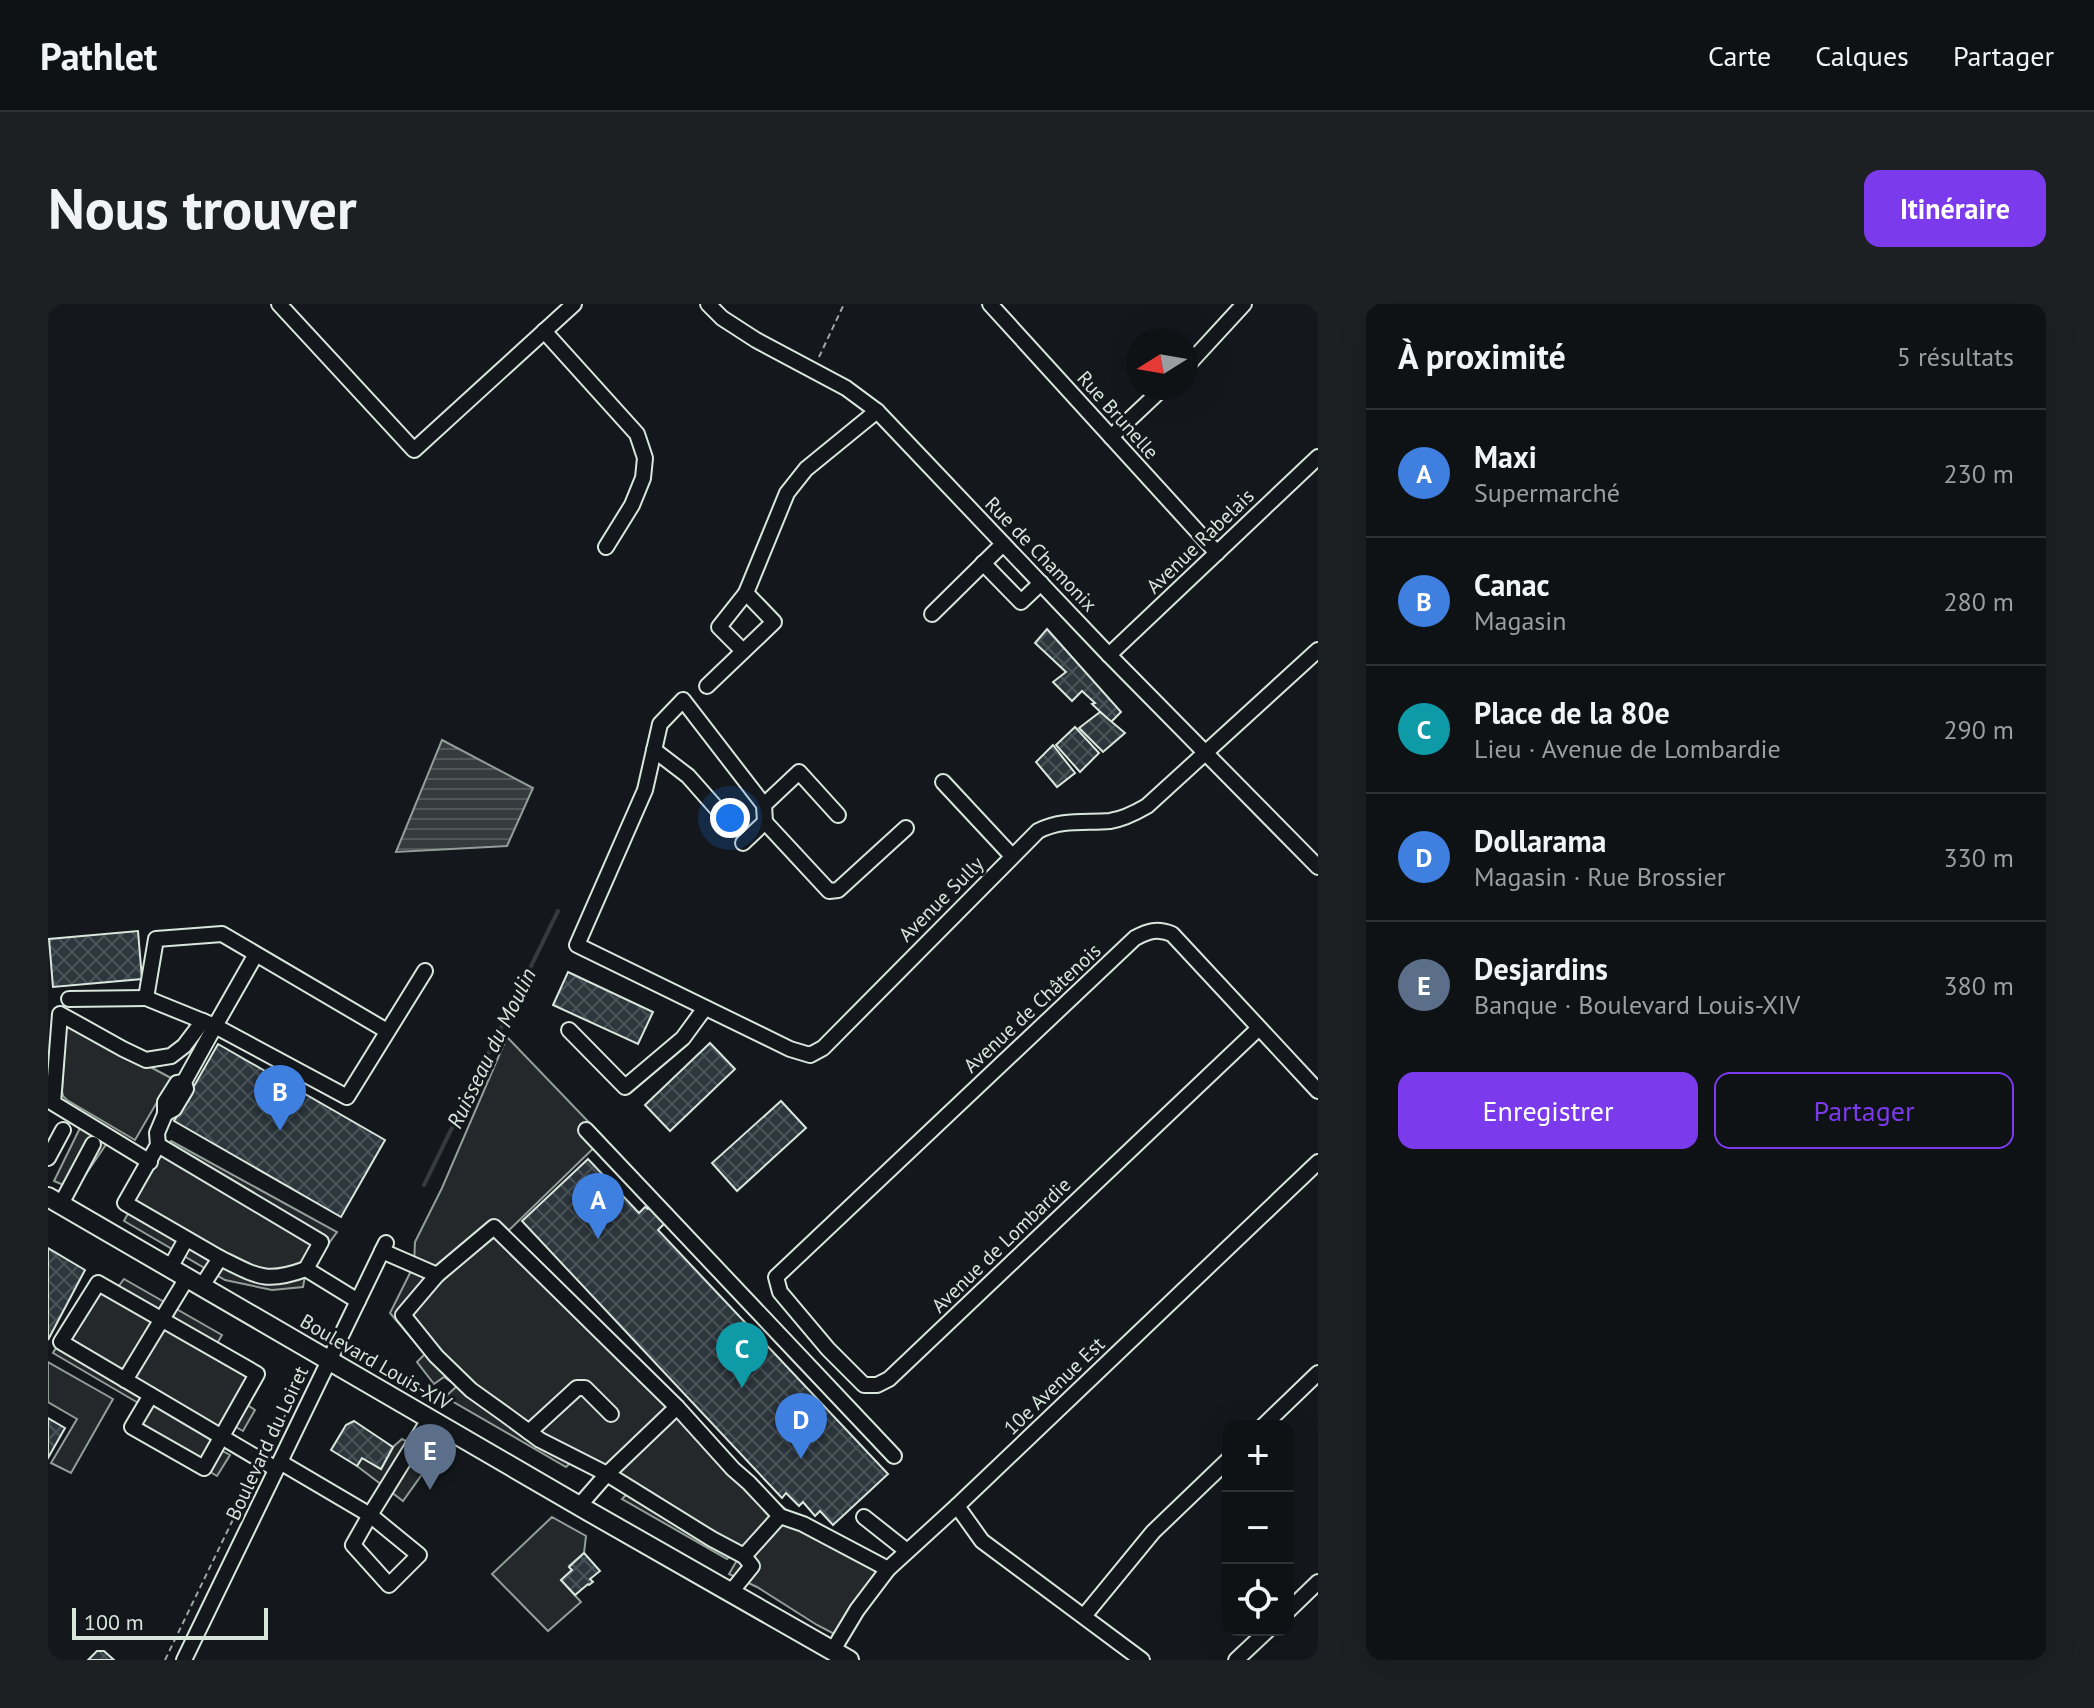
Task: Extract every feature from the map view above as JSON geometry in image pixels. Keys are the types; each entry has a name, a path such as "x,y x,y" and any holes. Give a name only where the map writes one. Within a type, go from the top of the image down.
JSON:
{"main road":[{"name":"Boulevard Louis-XIV","path":"54,1200 841,1655"}],"street":[{"path":"279,304 414,450 574,304"},
{"name":"Rue de Chamonix","path":"708,304 722,318 756,340 846,388 877,411 1109,655 1316,862"},
{"name":"Rue Brunelle","path":"990,304 1217,553"},
{"path":"1198,354 1244,304"},
{"path":"544,331 637,434 645,458 643,478 632,505 606,547"},
{"path":"1111,437 1150,400"},
{"path":"743,651 719,627 746,593 787,493 806,469 877,411"},
{"name":"Avenue Rabelais","path":"1109,655 1318,457"},
{"path":"932,614 1003,544"},
{"path":"983,563 1021,602 1041,583"},
{"path":"707,686 774,622 746,593"},
{"name":"Avenue Sully","path":"654,750 645,790 577,945 790,1049 810,1055 823,1048 1038,831 1063,822 1110,821 1147,806 1318,650"},
{"path":"734,828 688,776 654,750 660,724 683,700 764,805 765,822 829,891 838,890 906,828"},
{"path":"764,805 799,772 838,815"},
{"path":"943,782 1012,856"},
{"path":"743,843 765,822"},
{"name":"Avenue de Châtenois","path":"778,1282 776,1277 1135,938 1145,933 1162,930 1172,934 1318,1091"},
{"path":"146,998 156,939 222,934 387,1031"},
{"path":"158,1145 321,1242 306,1269 276,1278 260,1277 220,1258 125,1203 158,1145 157,1133 165,1114 165,1102 177,1083 184,1082 209,1023 256,954"},
{"path":"69,999 146,998 209,1023 347,1097 425,971"},
{"path":"569,1030 625,1087 683,1038 705,1008"},
{"path":"150,1162 53,1103 60,1014 146,1060 171,1056 209,1023"},
{"name":"Avenue de Lombardie","path":"778,1282 780,1292 797,1313 864,1385 877,1385 889,1379 1259,1028"},
{"path":"48,1158 63,1130"},
{"path":"586,1130 894,1456"},
{"path":"54,1200 93,1144"},
{"name":"10e Avenue Est","path":"841,1655 857,1610 888,1569 1318,1162"},
{"path":"731,1592 752,1566 744,1556 607,1474 540,1440 471,1390 436,1356 403,1315 437,1275 494,1227 677,1407 780,1516 803,1524 888,1569"},
{"path":"170,1268 186,1239"},
{"name":"Boulevard du Loiret","path":"184,1660 384,1247 437,1275"},
{"path":"125,1380 163,1319 220,1258"},
{"path":"306,1269 358,1301"},
{"path":"151,1395 132,1427 204,1468 221,1436 257,1374 98,1283 61,1342 125,1380 151,1395 221,1436 262,1460 278,1465 370,1515 419,1555 389,1585 353,1545 370,1515 430,1418"},
{"path":"1269,1420 1318,1373"},
{"path":"529,1432 577,1388 585,1388 611,1414"},
{"path":"579,1506 607,1474 677,1407"},
{"path":"1084,1616 1153,1532 1222,1466"},
{"path":"957,1506 982,1541 1142,1660"},
{"path":"744,1556 780,1516"},
{"path":"864,1517 907,1551"},
{"path":"1294,1605 1318,1582"},
{"path":"1236,1660 1262,1636"}],"path":[{"path":"812,372 844,304"},
{"path":"165,1660 301,1380 328,1360"}],"shaded area":[{"path":"442,740 533,788 507,846 396,852"},
{"path":"66,1022 171,1078 135,1140 63,1096"},
{"path":"507,1037 604,1138 505,1234 733,1469 803,1524 888,1569 842,1638 757,1587 729,1574 740,1555 734,1553 727,1559 622,1499 633,1488 578,1456 566,1467 445,1397 457,1386 444,1377 434,1384 417,1362 425,1354 390,1313 414,1265 415,1242 442,1188"},
{"path":"80,1128 107,1143 75,1190 54,1181"},
{"path":"171,1141 337,1232 305,1276 303,1287 272,1290 225,1280 124,1221 161,1153"},
{"path":"96,1279 118,1287 124,1279 222,1335 216,1345 263,1373 246,1404 255,1410 243,1431 234,1426 221,1450 230,1455 217,1476 129,1424 140,1404 53,1353"},
{"path":"48,1362 113,1399 71,1473 51,1463 77,1419 48,1402"},
{"path":"402,1439 435,1456 403,1501 357,1466 362,1458 381,1469 393,1447"},
{"path":"552,1517 586,1536 584,1553 569,1566 572,1570 561,1580 581,1602 548,1631 492,1574"}],"building":[{"path":"1047,629 1121,712 1111,722 1082,691 1072,701 1053,682 1066,672 1035,643"},
{"path":"1100,712 1125,733 1103,752 1079,728"},
{"path":"1075,727 1099,753 1080,772 1056,745"},
{"path":"1053,745 1075,773 1057,787 1036,762"},
{"path":"138,931 142,979 53,987 49,939"},
{"path":"568,972 653,1012 638,1044 553,1005"},
{"path":"710,1043 735,1069 670,1131 645,1105"},
{"path":"218,1044 385,1140 341,1217 174,1121"},
{"path":"781,1101 806,1128 737,1191 712,1163"},
{"path":"588,1159 639,1213 653,1204 668,1220 658,1230 888,1474 833,1525 820,1511 815,1516 803,1502 799,1506 786,1493 782,1498 522,1221"},
{"path":"48,1248 85,1270 48,1340"},
{"path":"48,1418 65,1428 48,1458"},
{"path":"354,1421 393,1447 381,1469 362,1458 357,1466 331,1450 346,1425"},
{"path":"584,1553 600,1571 590,1579 593,1582 575,1595 561,1580"},
{"path":"97,1651 104,1651 114,1660 88,1660"}],"waterway":[{"name":"Ruisseau du Moulin","path":"424,1185 558,911"}],"place":[{"name":"Canac","path":"280,1131"},
{"name":"Maxi","path":"598,1239"},
{"name":"Place de la 80e","path":"742,1388"},
{"name":"Dollarama","path":"801,1459"},
{"name":"Desjardins","path":"430,1490"}]}
